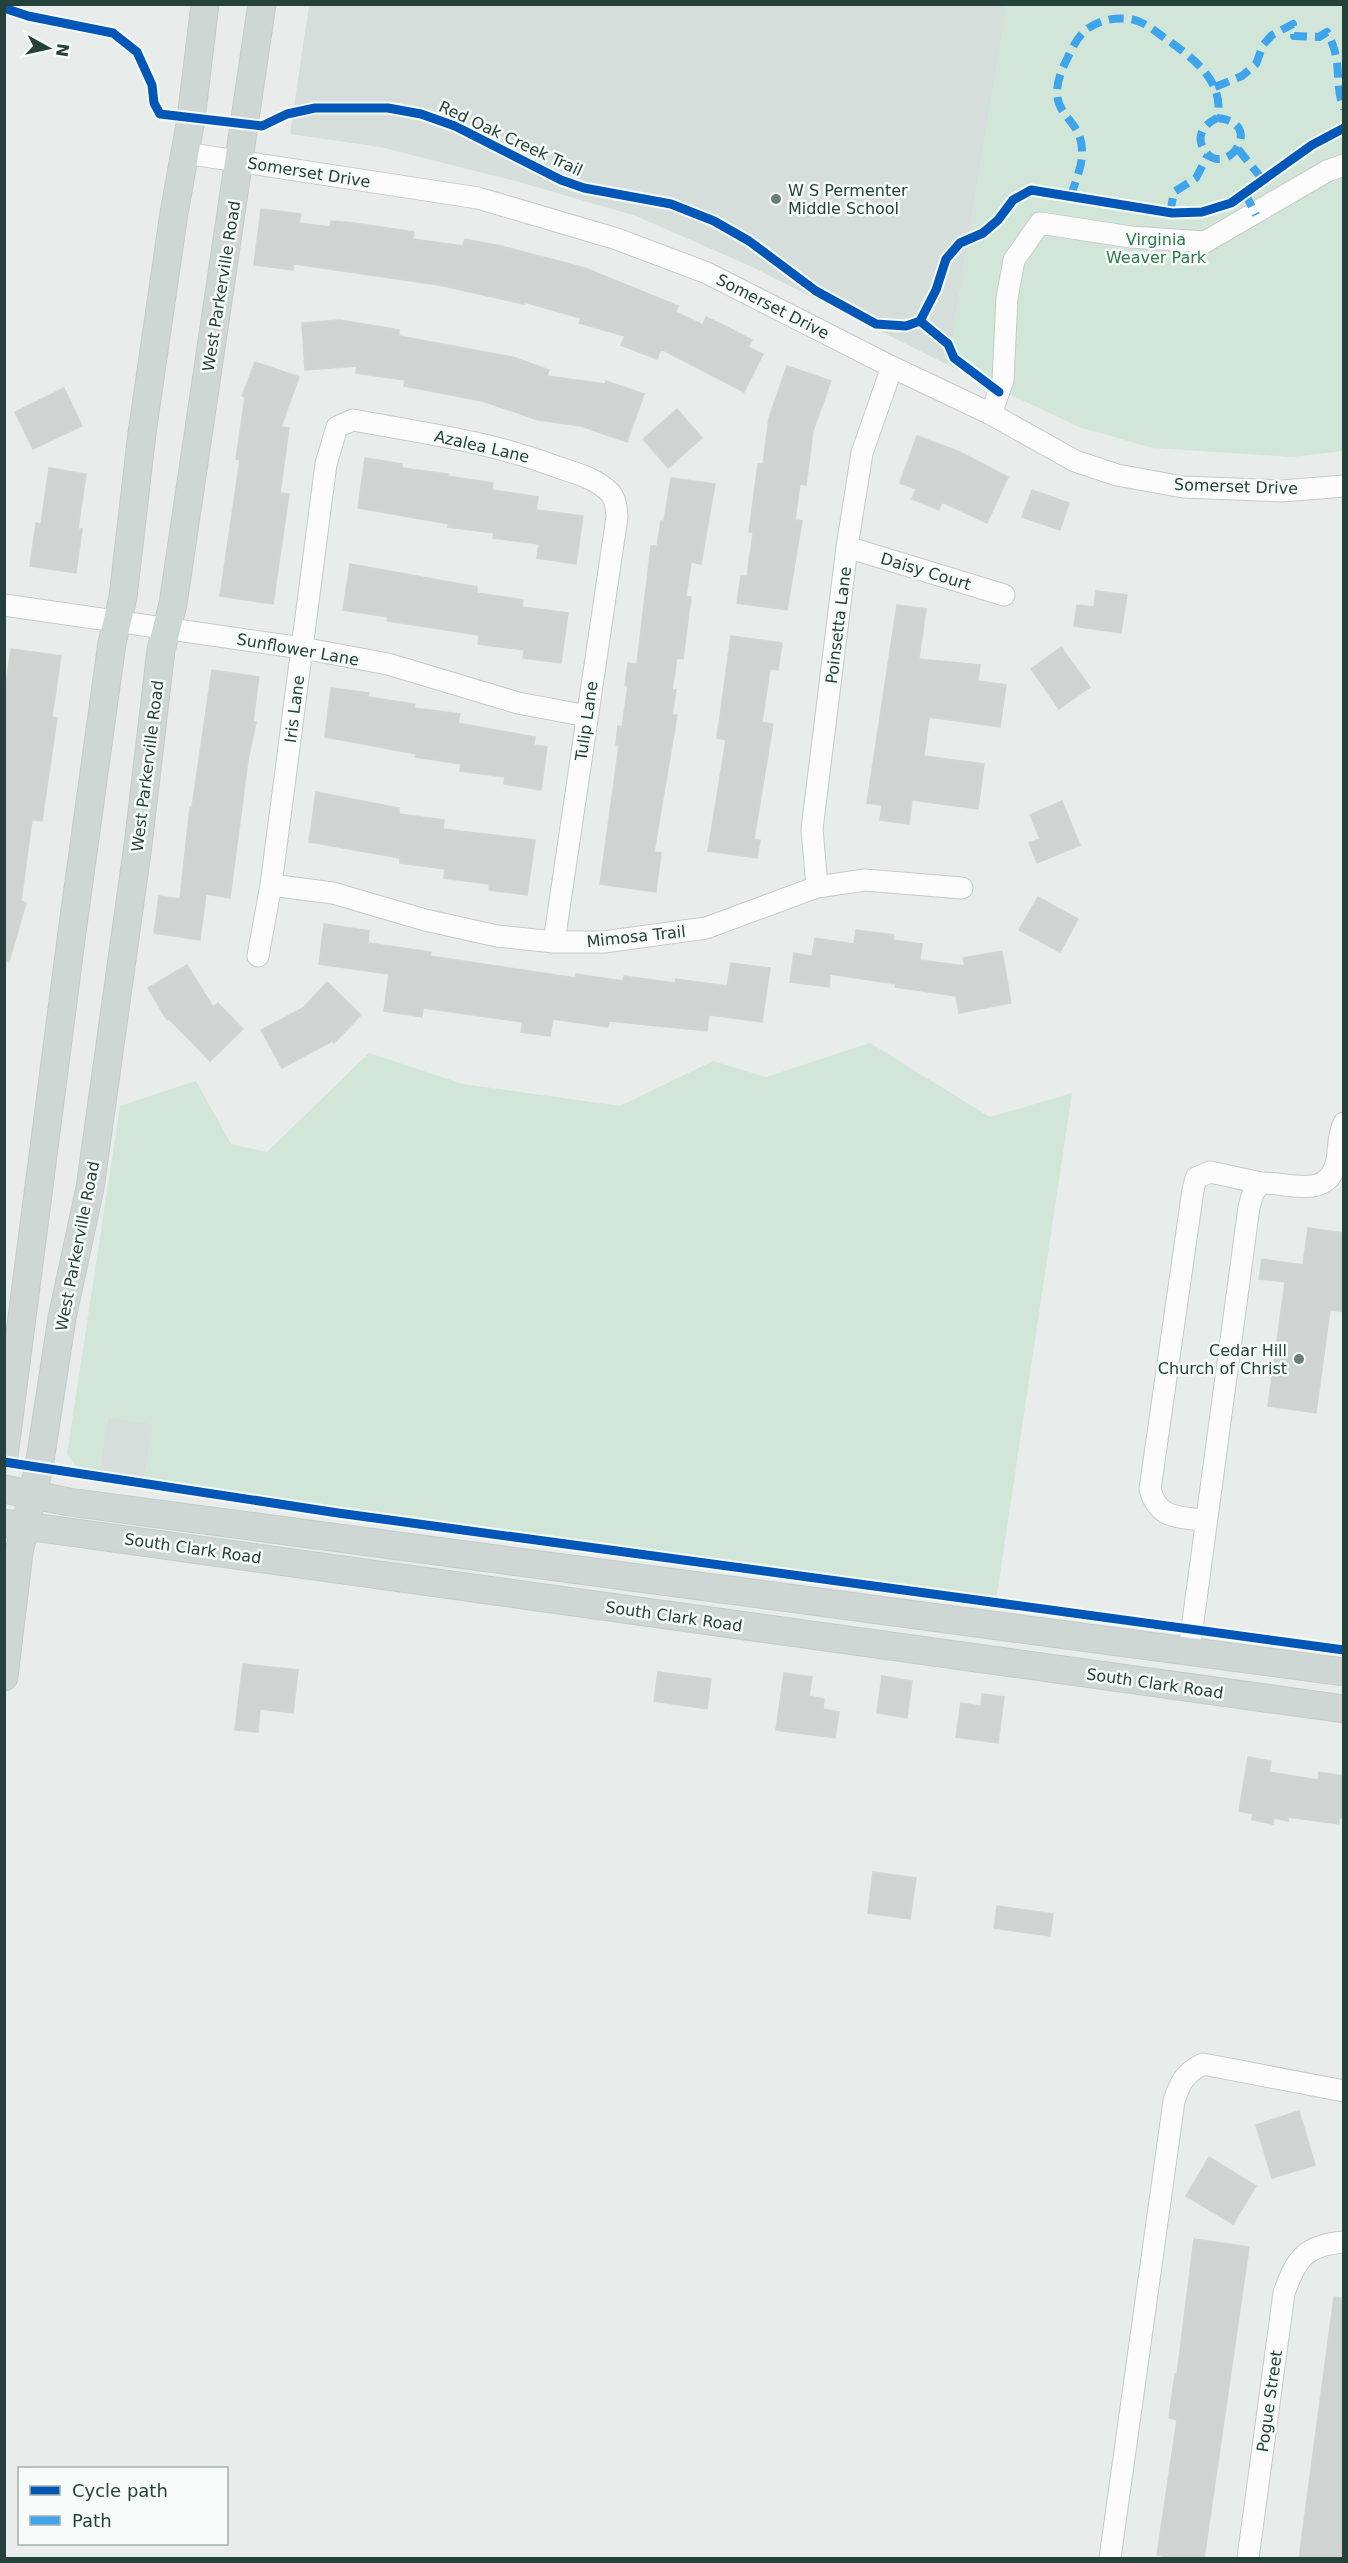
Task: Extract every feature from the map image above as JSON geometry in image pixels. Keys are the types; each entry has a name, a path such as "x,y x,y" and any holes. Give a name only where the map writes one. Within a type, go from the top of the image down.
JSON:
{"main road":[{"path":"4,1456 73,920 123,597 145,410 185,153 205,4"},
{"name":"West Parkerville Road","path":"4,1677 19,1552 15,1524 34,1495 62,1318 90,1188 138,845 161,650 173,604 262,4"},
{"name":"South Clark Road","path":"4,1489 81,1503 1344,1672"},
{"name":"South Clark Road","path":"15,1524 1344,1709"},
{"path":"1185,1687 1189,1651"}],"street":[{"name":"Somerset Drive","path":"185,153 478,198 607,236 707,273 892,367 991,414 1075,461 1117,475 1183,487 1282,490 1344,486"},
{"path":"991,414 1003,380 1007,298 1014,260 1040,223 1131,237 1205,242 1327,171 1344,165"},
{"name":"Poinsetta Lane","path":"817,887 812,830 847,547 862,453 892,367"},
{"name":"Azalea Lane","path":"337,427 353,420 470,440 537,459 590,479 608,489 616,501"},
{"name":"Iris Lane","path":"258,956 271,885 326,464 337,427"},
{"name":"Tulip Lane","path":"554,942 617,517 616,501"},
{"name":"Daisy Court","path":"847,547 1004,595"},
{"name":"Sunflower Lane","path":"4,605 302,648 388,664 518,703 587,716"},
{"name":"Mimosa Trail","path":"271,885 333,893 425,920 497,936 554,942 604,942 706,928 817,887 865,880 962,888"},
{"path":"1206,1521 1162,1512 1153,1503 1150,1490 1196,1178 1210,1172 1261,1183 1307,1188 1318,1185 1328,1177 1336,1163 1344,1123"},
{"path":"1189,1651 1249,1207 1253,1193 1261,1183"},
{"path":"1110,2559 1174,2101 1179,2086 1187,2072 1203,2064 1344,2091"},
{"name":"Pogue Street","path":"1248,2559 1284,2293 1293,2268 1308,2250 1344,2242"}],"shaded area":[{"name":"W S Permenter Middle School","path":"309,5 1044,5 987,126 948,365 750,266 636,216 519,182 380,147 290,134"},
{"path":"108,1417 154,1424 144,1479 99,1473"}],"green space":[{"name":"Virginia Weaver Park","path":"1006,5 1343,5 1343,451 1292,457 1153,448 1079,427 948,365"},
{"path":"870,1043 990,1117 1072,1093 995,1608 144,1479 153,1424 108,1418 99,1473 79,1470 67,1454 120,1106 196,1081 231,1144 267,1152 369,1053 463,1084 620,1106 713,1061 766,1077"}],"building":[{"path":"261,209 301,214 299,223 330,227 331,221 354,223 414,232 413,239 463,246 465,239 585,268 678,306 676,312 703,325 706,317 725,326 752,340 748,347 763,354 744,392 661,349 657,359 621,345 625,336 579,323 581,318 524,302 524,304 439,285 294,264 293,270 254,265"},
{"path":"340,320 399,330 399,336 513,357 549,370 547,376 605,384 606,381 644,394 627,442 581,426 538,420 482,401 404,386 405,380 356,373 357,366 305,370 302,323"},
{"path":"255,362 299,377 281,427 289,428 280,493 289,494 273,604 220,596 240,460 236,459 245,397 242,396"},
{"path":"787,366 831,381 813,431 806,485 800,484 795,520 802,521 787,610 737,603 741,576 747,576 753,533 749,532 758,464 763,464 769,418"},
{"path":"64,388 82,426 33,449 15,412"},
{"path":"677,409 702,438 668,468 643,439"},
{"path":"917,436 960,452 1008,477 987,523 942,502 939,510 912,499 916,489 900,483"},
{"path":"365,458 402,464 402,468 493,483 492,490 538,497 536,510 583,516 576,564 537,558 539,544 493,538 494,533 448,527 449,524 358,508"},
{"path":"49,468 86,474 78,529 82,529 76,573 30,566 36,523 41,524"},
{"path":"671,478 715,484 701,564 691,562 686,596 691,597 683,659 677,658 672,690 676,690 672,715 677,715 654,852 661,853 656,892 600,884 619,746 616,745 618,726 622,727 628,686 625,685 628,663 637,664 651,546 657,546 661,521 664,521"},
{"path":"1032,490 1069,503 1060,530 1022,517"},
{"path":"350,564 477,587 477,593 523,600 522,607 568,613 561,663 523,658 524,650 478,644 479,635 387,621 388,617 343,610"},
{"path":"1096,591 1127,595 1121,633 1074,626 1077,605 1094,607"},
{"path":"897,605 926,609 919,659 980,665 978,681 1006,685 1000,727 929,717 924,756 984,764 978,809 912,800 909,824 880,820 882,805 867,803"},
{"path":"731,636 782,643 778,670 770,669 762,722 773,724 754,839 760,840 757,858 708,851 726,740 717,738"},
{"path":"1061,647 1090,687 1059,709 1031,669"},
{"path":"11,649 61,656 52,717 57,718 42,821 32,820 21,901 26,903 9,962 4,961 4,697"},
{"path":"212,670 259,677 253,722 256,722 248,760 230,898 206,894 200,940 154,933 159,896 180,899 190,807 192,807"},
{"path":"331,688 369,693 368,697 415,704 414,708 460,714 458,723 535,737 534,745 547,747 541,790 504,784 505,777 460,771 461,764 415,757 416,754 325,737"},
{"path":"316,792 399,808 399,814 444,820 443,829 535,840 527,895 489,890 489,884 444,878 445,869 400,863 400,858 309,842"},
{"path":"1062,801 1080,845 1037,863 1029,843 1040,839 1030,815"},
{"path":"1038,897 1078,919 1060,952 1019,930"},
{"path":"324,924 369,931 368,943 431,952 430,956 576,978 576,974 623,981 624,976 675,983 676,979 727,986 731,963 770,968 762,1022 709,1015 707,1031 609,1021 608,1027 553,1019 550,1036 521,1032 523,1022 423,1008 422,1017 384,1011 389,974 319,964"},
{"path":"856,930 894,935 893,940 922,944 920,960 965,966 963,958 1002,951 1011,1003 959,1013 956,996 895,987 896,984 830,974 829,987 790,982 794,953 812,956 815,938 854,944"},
{"path":"187,965 213,1007 218,1003 243,1029 210,1061 169,1019 167,1020 148,988"},
{"path":"327,982 361,1015 334,1043 332,1041 282,1068 261,1030 303,1008"},
{"name":"Cedar Hill Church of Christ","path":"1308,1228 1344,1233 1344,1312 1330,1310 1316,1413 1268,1406 1285,1282 1259,1279 1262,1259 1303,1265"},
{"path":"243,1664 298,1670 293,1713 260,1709 258,1732 235,1730"},
{"path":"658,1672 711,1679 707,1709 654,1701"},
{"path":"784,1673 812,1677 809,1696 824,1699 823,1709 839,1712 835,1738 776,1730"},
{"path":"882,1676 912,1681 907,1718 877,1713"},
{"path":"982,1694 1004,1697 998,1743 956,1737 961,1703 981,1706"},
{"path":"1248,1757 1271,1761 1269,1772 1318,1780 1319,1772 1344,1776 1344,1818 1340,1818 1339,1824 1288,1817 1288,1821 1274,1818 1273,1824 1252,1820 1253,1814 1239,1811"},
{"path":"873,1872 916,1878 910,1919 868,1913"},
{"path":"997,1906 1053,1914 1050,1936 994,1928"},
{"path":"1299,2111 1315,2165 1272,2178 1256,2125"},
{"path":"1209,2157 1256,2186 1233,2224 1186,2196"},
{"path":"1194,2239 1249,2247 1204,2559 1180,2559 1157,2555 1177,2420 1169,2418 1175,2374 1177,2375"},
{"path":"1334,2297 1344,2298 1344,2559 1299,2559"}],"marked path":[{"path":"1071,196 1080,168 1082,151 1076,129 1059,105 1057,94 1065,63 1077,40 1092,26 1113,19 1135,20 1145,24 1196,62 1212,82 1218,105 1217,118 1202,132 1202,146 1214,158 1223,159 1238,147 1241,138 1239,129 1232,122 1217,118"},
{"path":"1215,87 1242,76 1256,64 1263,45 1272,35 1293,24 1294,36 1319,37 1327,32 1335,53 1339,90 1344,109"},
{"path":"1238,149 1263,180"},
{"path":"1170,213 1174,192 1196,178 1208,155"},
{"path":"1245,193 1256,215"}],"cycle path":[{"name":"Red Oak Creek Trail","path":"4,8 28,16 113,33 137,52 152,85 154,103 160,114 262,126 287,114 315,108 388,108 421,114 455,126 561,180 584,188 671,204 714,221 749,241 816,291 876,324 906,326 920,321 936,290 946,259 960,243 983,233 998,220 1013,200 1031,190 1172,213 1202,212 1231,203 1312,145 1344,128"},
{"path":"920,321 948,344 954,358 999,392"},
{"path":"4,1462 338,1513 1344,1650"}],"place":[{"name":"W S Permenter Middle School","path":"776,199"},
{"name":"Cedar Hill Church of Christ","path":"1299,1359"}]}
